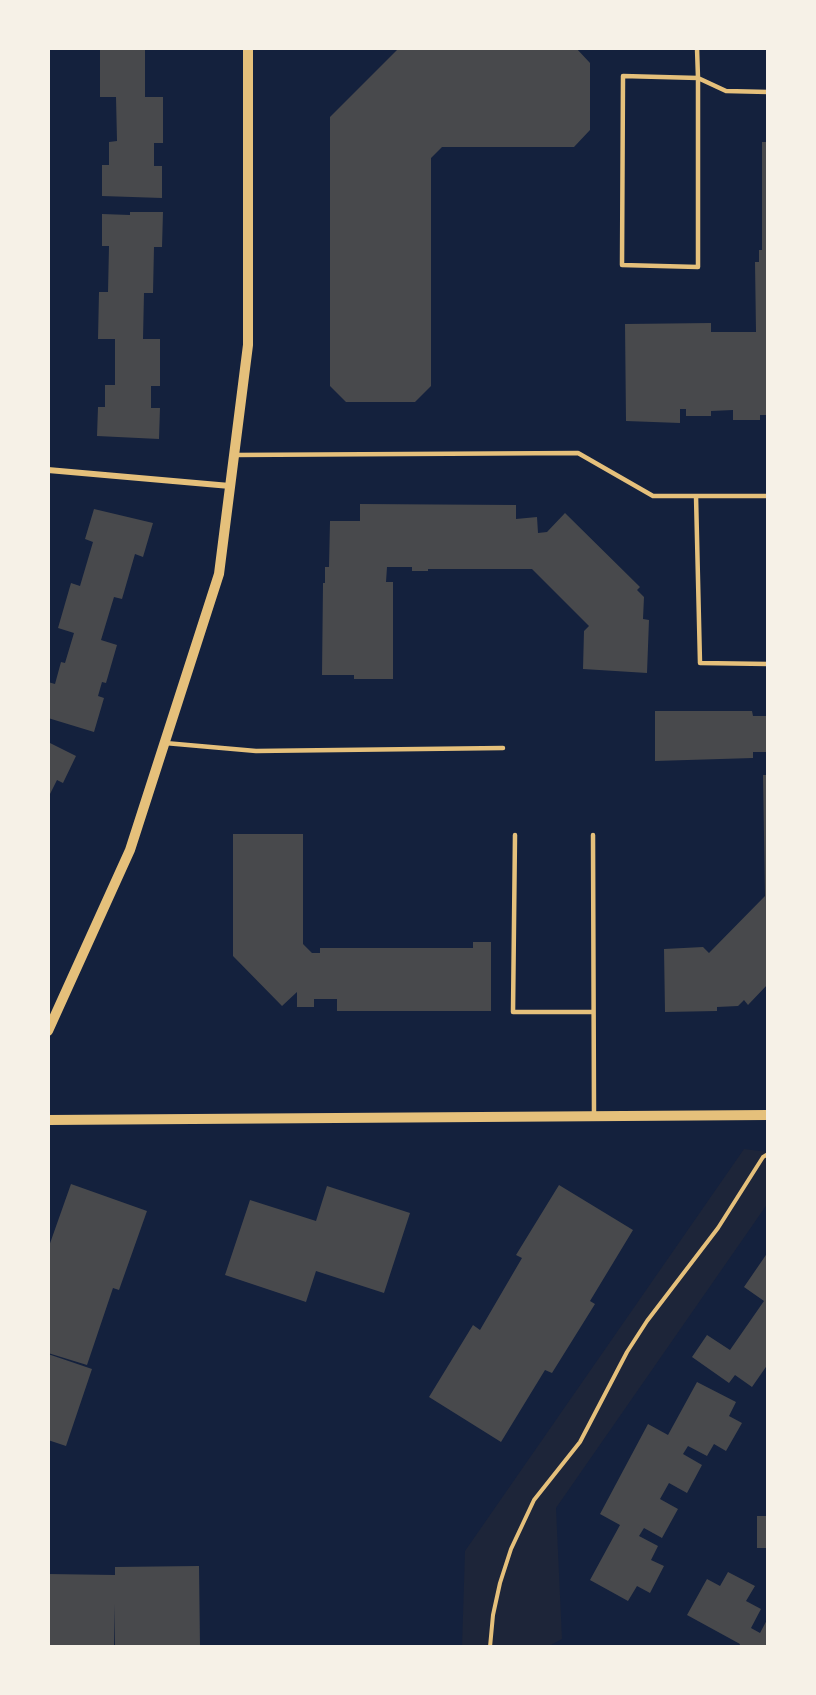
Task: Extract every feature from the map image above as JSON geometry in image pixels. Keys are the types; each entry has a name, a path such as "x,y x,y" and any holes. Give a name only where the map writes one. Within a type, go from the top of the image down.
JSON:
{"street":[{"path":"48,1031 130,850 219,574 248,345 248,48"},
{"path":"48,470 231,486"},
{"path":"48,1120 768,1115"}],"lane":[{"path":"697,48 698,78 699,267 622,265 623,76 698,78 726,92 768,92"},
{"path":"234,455 578,453 653,496 768,496"},
{"path":"696,496 700,663 768,664"},
{"path":"165,743 256,751 502,748"},
{"path":"515,835 513,1012 593,1012"},
{"path":"593,835 594,1116"}],"path":[{"path":"490,1647 493,1615 500,1583 511,1549 534,1500 580,1442 627,1352 646,1321 718,1228 763,1157 768,1154"}],"shaded area":[{"path":"744,1149 768,1152 768,1203 556,1508 562,1639 547,1647 462,1647 465,1551"}],"building":[{"path":"154,48 154,50 145,50 145,97 163,97 163,143 154,143 154,166 162,166 162,198 102,196 102,165 109,165 109,142 117,141 116,97 100,97 100,49"},
{"path":"399,48 576,48 590,63 590,130 574,147 442,147 431,158 431,386 415,402 346,402 330,386 330,117"},
{"path":"762,142 768,142 768,415 760,415 760,420 733,420 733,410 711,411 711,416 686,416 686,409 680,409 680,423 626,421 625,324 711,323 711,332 756,332 755,262 759,262 759,250 762,250"},
{"path":"130,212 163,212 162,247 154,247 153,293 144,293 143,339 160,339 160,386 151,386 151,408 160,408 159,439 97,436 98,407 105,407 105,385 115,385 115,339 98,339 99,292 108,292 109,246 102,246 102,214 130,215"},
{"path":"360,504 516,505 516,519 537,517 538,533 547,532 565,513 640,587 637,590 644,597 643,619 649,620 647,673 583,669 584,631 589,626 532,569 412,571 412,567 387,567 386,582 393,582 393,679 354,679 354,675 322,675 323,583 325,583 325,567 329,567 330,521 360,521"},
{"path":"94,509 153,523 143,557 135,554 122,599 114,597 101,640 117,645 106,683 102,682 98,696 104,698 94,732 48,718 48,682 55,684 61,662 65,663 74,633 58,628 71,583 80,586 93,542 85,539"},
{"path":"655,711 752,711 753,716 768,716 768,752 753,752 753,758 655,761"},
{"path":"48,742 76,756 63,783 57,780 48,798"},
{"path":"763,775 768,775 768,984 748,1005 744,1000 738,1006 717,1007 717,1011 665,1012 664,949 703,947 709,953 765,896"},
{"path":"233,834 303,834 303,944 312,953 320,953 320,948 473,948 473,942 491,942 491,1011 337,1011 337,999 314,999 314,1007 297,1007 297,992 282,1006 233,956"},
{"path":"71,1184 147,1211 119,1290 113,1288 87,1365 48,1353 48,1249"},
{"path":"559,1185 633,1230 590,1301 595,1304 552,1373 545,1370 501,1442 429,1397 473,1325 480,1330 522,1258 516,1255"},
{"path":"327,1186 410,1213 384,1293 316,1271 306,1302 225,1275 250,1200 316,1221"},
{"path":"768,1252 768,1364 752,1387 735,1375 729,1383 692,1357 707,1335 730,1350 764,1301 744,1287"},
{"path":"48,1354 92,1369 66,1446 48,1440"},
{"path":"697,1382 736,1402 729,1416 742,1423 726,1451 714,1444 707,1456 688,1446 683,1454 702,1465 687,1493 669,1483 660,1499 678,1509 662,1538 644,1528 639,1536 658,1546 651,1560 664,1566 650,1593 637,1586 628,1601 590,1580 620,1525 600,1514 648,1424 668,1435"},
{"path":"757,1516 768,1516 768,1548 757,1548"},
{"path":"199,1566 200,1647 115,1647 114,1604 114,1647 48,1647 48,1574 115,1575 115,1567"},
{"path":"728,1572 755,1586 746,1601 761,1609 751,1628 760,1633 768,1618 768,1647 739,1647 740,1644 687,1615 707,1579 720,1586"}]}
